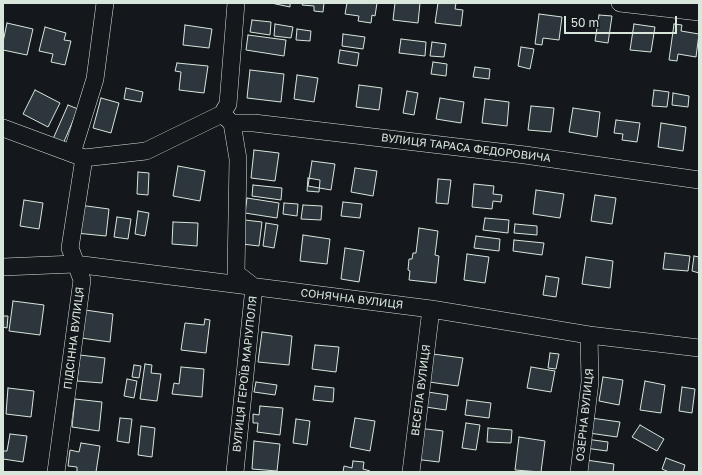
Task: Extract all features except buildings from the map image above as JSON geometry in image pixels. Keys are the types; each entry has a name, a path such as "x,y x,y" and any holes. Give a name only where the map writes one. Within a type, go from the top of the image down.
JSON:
{"street":[{"name":"ПІДСІННА ВУЛИЦЯ","path":"56,472 82,280 70,248 78,155 95,79 105,3"},
{"name":"ВУЛИЦЯ ГЕРОЇВ МАРІУПОЛЯ","path":"235,472 254,287 236,273 238,159 227,119 236,3"},
{"path":"620,3 699,12"},
{"name":"ВУЛИЦЯ ТАРАСА ФЕДОРОВИЧА","path":"3,128 78,155 146,151 227,119 525,155 699,180"},
{"name":"СОНЯЧНА ВУЛИЦЯ","path":"3,267 75,264 431,309 589,335 699,348"},
{"name":"ВЕСЕЛА ВУЛИЦЯ","path":"411,472 431,309"},
{"name":"ОЗЕРНА ВУЛИЦЯ","path":"579,472 590,382 589,335"}]}
